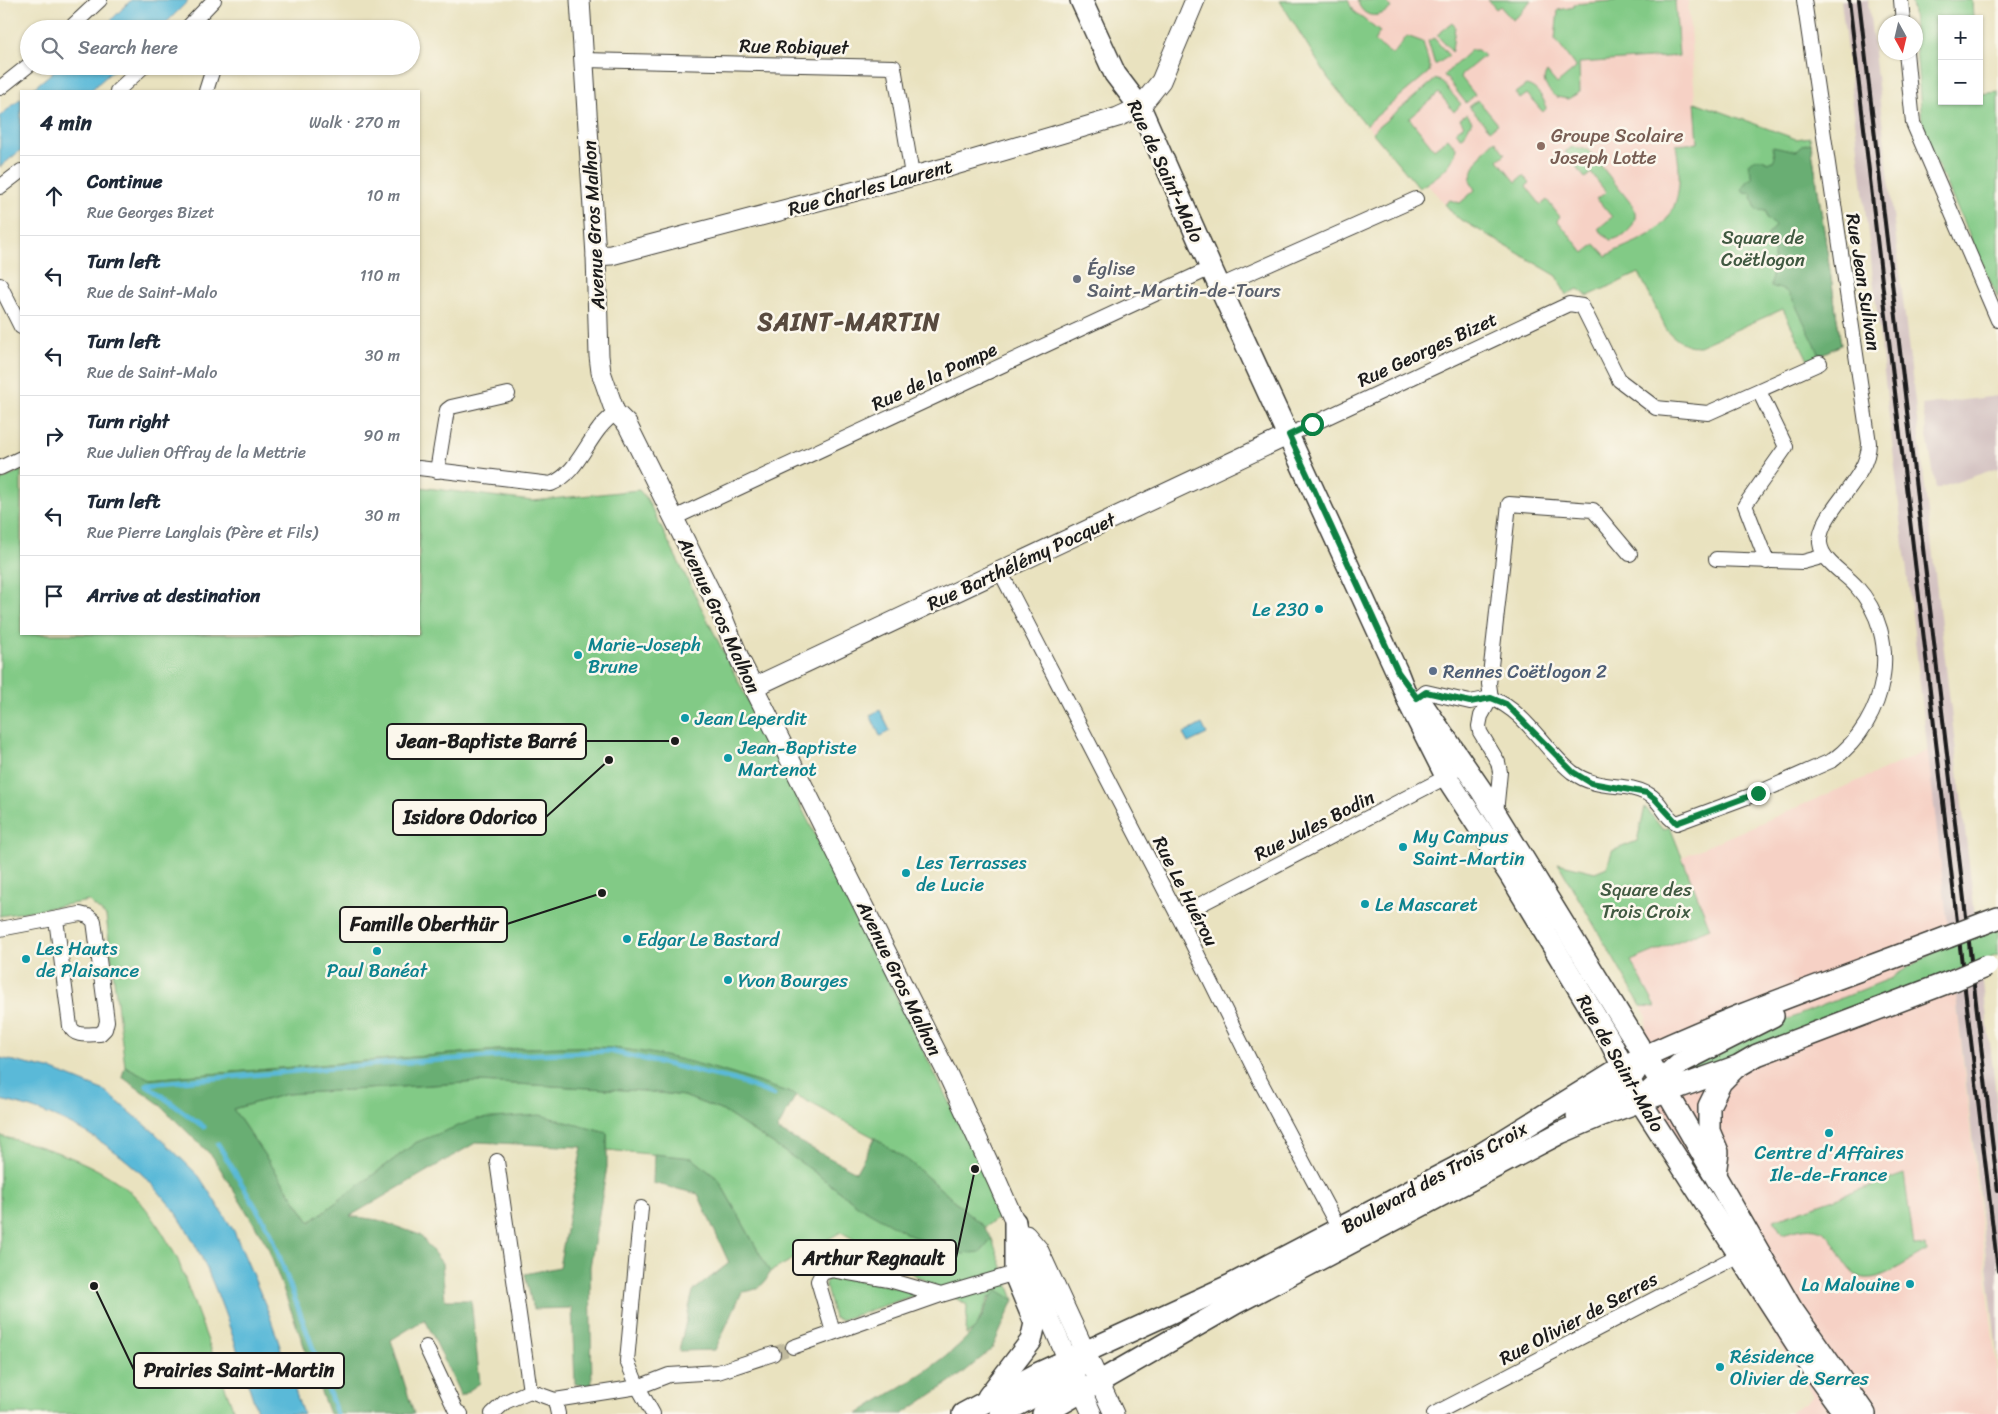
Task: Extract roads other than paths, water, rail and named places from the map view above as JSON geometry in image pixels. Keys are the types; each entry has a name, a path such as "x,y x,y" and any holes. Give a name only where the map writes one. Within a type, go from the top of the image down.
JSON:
{"main road":[{"name":"Rue de Saint-Malo","path":"1081,0 1115,74 1140,107 1215,277 1413,701 1447,778 1512,878 1610,1039 1640,1102 1816,1374 1845,1414"},
{"name":"Rue de Saint-Malo","path":"1413,701 1466,766 1496,813 1664,1086 1791,1308 1865,1414"},
{"path":"1664,1086 1693,1056 1766,1020 1826,983 1990,921"},
{"path":"1715,1174 1718,1152 1709,1131 1709,1106 1721,1082 1738,1066 1757,1055 1992,964"},
{"name":"Boulevard des Trois Croix","path":"1516,1156 1626,1074 1645,1056 1690,1036 1826,983"},
{"name":"Boulevard des Trois Croix","path":"1084,1372 1236,1303 1568,1130 1640,1102 1664,1086 1738,1066"},
{"name":"Boulevard des Trois Croix","path":"1084,1372 1231,1285 1480,1155 1626,1074"},
{"path":"993,1408 1034,1333 1035,1324 1015,1275 1016,1222"},
{"path":"963,1414 993,1408 1084,1372"},
{"path":"1043,1414 1084,1372"}],"street":[{"path":"79,20 100,0"},
{"path":"195,20 214,0"},
{"name":"Avenue Gros Malhon","path":"580,0 596,256 599,356 601,372 615,412 627,424 722,613 754,687 944,1067 1016,1222 1032,1274 1084,1372 1114,1414"},
{"path":"1140,107 1161,81 1196,0"},
{"name":"Rue Jean Sulivan","path":"1804,0 1869,443 1868,459 1864,467 1820,535 1822,551 1825,556"},
{"path":"1901,0 1902,15"},
{"name":"Rue Robiquet","path":"583,60 894,67 912,175"},
{"path":"1907,60 1913,123 1998,320"},
{"path":"0,88 20,72"},
{"path":"118,90 134,75"},
{"path":"206,90 211,75"},
{"name":"Rue Charles Laurent","path":"596,256 611,255 1006,151 1108,121 1140,107"},
{"path":"0,187 20,173"},
{"name":"Rue de la Pompe","path":"674,518 1215,277 1416,199"},
{"path":"0,285 20,325"},
{"name":"Rue Georges Bizet","path":"1289,435 1569,304 1582,306 1619,380 1656,408 1708,413 1759,391"},
{"path":"1767,562 1745,505 1786,446 1759,391 1820,363"},
{"path":"437,471 447,410 451,407 508,394"},
{"path":"420,468 551,484 561,480 585,452 598,430 615,412"},
{"name":"Rue Barthélémy Pocquet","path":"754,687 1289,435"},
{"path":"0,468 20,458"},
{"path":"1496,813 1500,772 1498,762 1480,732 1479,726 1481,716 1491,698 1489,684 1509,504 1594,510 1630,554"},
{"path":"1413,701 1426,692 1470,702 1491,698 1512,708 1573,772 1591,783 1647,793 1677,823 1820,767 1843,752 1862,732 1882,688 1885,656 1883,641 1866,600 1857,586 1825,556 1803,562 1716,559"},
{"name":"Rue Le Huérou","path":"1000,571 1178,916 1257,1075 1339,1229"},
{"name":"Rue Jules Bodin","path":"1178,916 1447,778 1466,766"},
{"path":"0,929 80,914 94,920 107,1022 105,1029 100,1034 77,1034 72,1031 70,1026 56,919"},
{"path":"497,1161 530,1391"},
{"path":"641,1208 628,1362 638,1387 653,1414"},
{"name":"Rue Olivier de Serres","path":"1434,1414 1739,1255"},
{"path":"833,1332 818,1281 822,1273 832,1270 870,1277 941,1295"},
{"path":"793,1347 941,1295 1005,1276 1015,1275"},
{"path":"426,1348 456,1411 460,1414"},
{"path":"530,1391 556,1407 638,1387 669,1375 718,1372 773,1354"},
{"name":"Avenue Gros Malhon","path":"1084,1372 1092,1414"},
{"path":"492,1414 505,1402 530,1391"}],"water":[{"path":"131,0 189,0 169,20 111,20"},
{"path":"49,75 108,75 91,90 31,90"},
{"path":"20,99 20,151 0,167 0,116"},
{"path":"880,710 890,731 880,736 870,715"},
{"path":"1202,724 1207,734 1188,743 1183,734"},
{"path":"0,1058 53,1070 105,1091 155,1133 199,1176 234,1231 268,1311 303,1414 258,1414 216,1290 198,1250 182,1222 163,1196 141,1173 116,1152 90,1135 61,1120 31,1108 0,1100"}],"waterway":[{"path":"147,1084 381,1064 609,1051 735,1080 774,1095"},
{"path":"147,1085 204,1127"},
{"path":"218,1144 270,1231 337,1414"}],"tunnel":[{"path":"773,1354 793,1347"}],"railway":[{"path":"1849,0 1998,1271"},
{"path":"1859,0 1998,1191"}],"place":[{"name":"Groupe Scolaire Joseph Lotte","path":"1541,146"},
{"name":"Église Saint-Martin-de-Tours","path":"1077,279"},
{"name":"Le 230","path":"1319,609"},
{"name":"Marie-Joseph Brune","path":"578,655"},
{"name":"Rennes Coëtlogon 2","path":"1433,671"},
{"name":"Jean Leperdit","path":"685,718"},
{"name":"Jean-Baptiste Barré","path":"675,741"},
{"name":"Jean-Baptiste Martenot","path":"728,758"},
{"name":"Isidore Odorico","path":"609,760"},
{"name":"My Campus Saint-Martin","path":"1403,847"},
{"name":"Les Terrasses de Lucie","path":"906,873"},
{"name":"Famille Oberthür","path":"602,893"},
{"name":"Le Mascaret","path":"1365,904"},
{"name":"Edgar Le Bastard","path":"627,939"},
{"name":"Paul Banéat","path":"377,951"},
{"name":"Les Hauts de Plaisance","path":"26,959"},
{"name":"Yvon Bourges","path":"728,980"},
{"name":"Centre d'Affaires Ile-de-France","path":"1829,1133"},
{"name":"Arthur Regnault","path":"975,1169"},
{"name":"La Malouine","path":"1910,1284"},
{"name":"Prairies Saint-Martin","path":"94,1286"},
{"name":"Résidence Olivier de Serres","path":"1720,1367"}],"district":[{"name":"SAINT-MARTIN","path":"849,322"}],"park label":[{"name":"Square de Coëtlogon","path":"1763,248"},
{"name":"Square des Trois Croix","path":"1646,900"}]}
